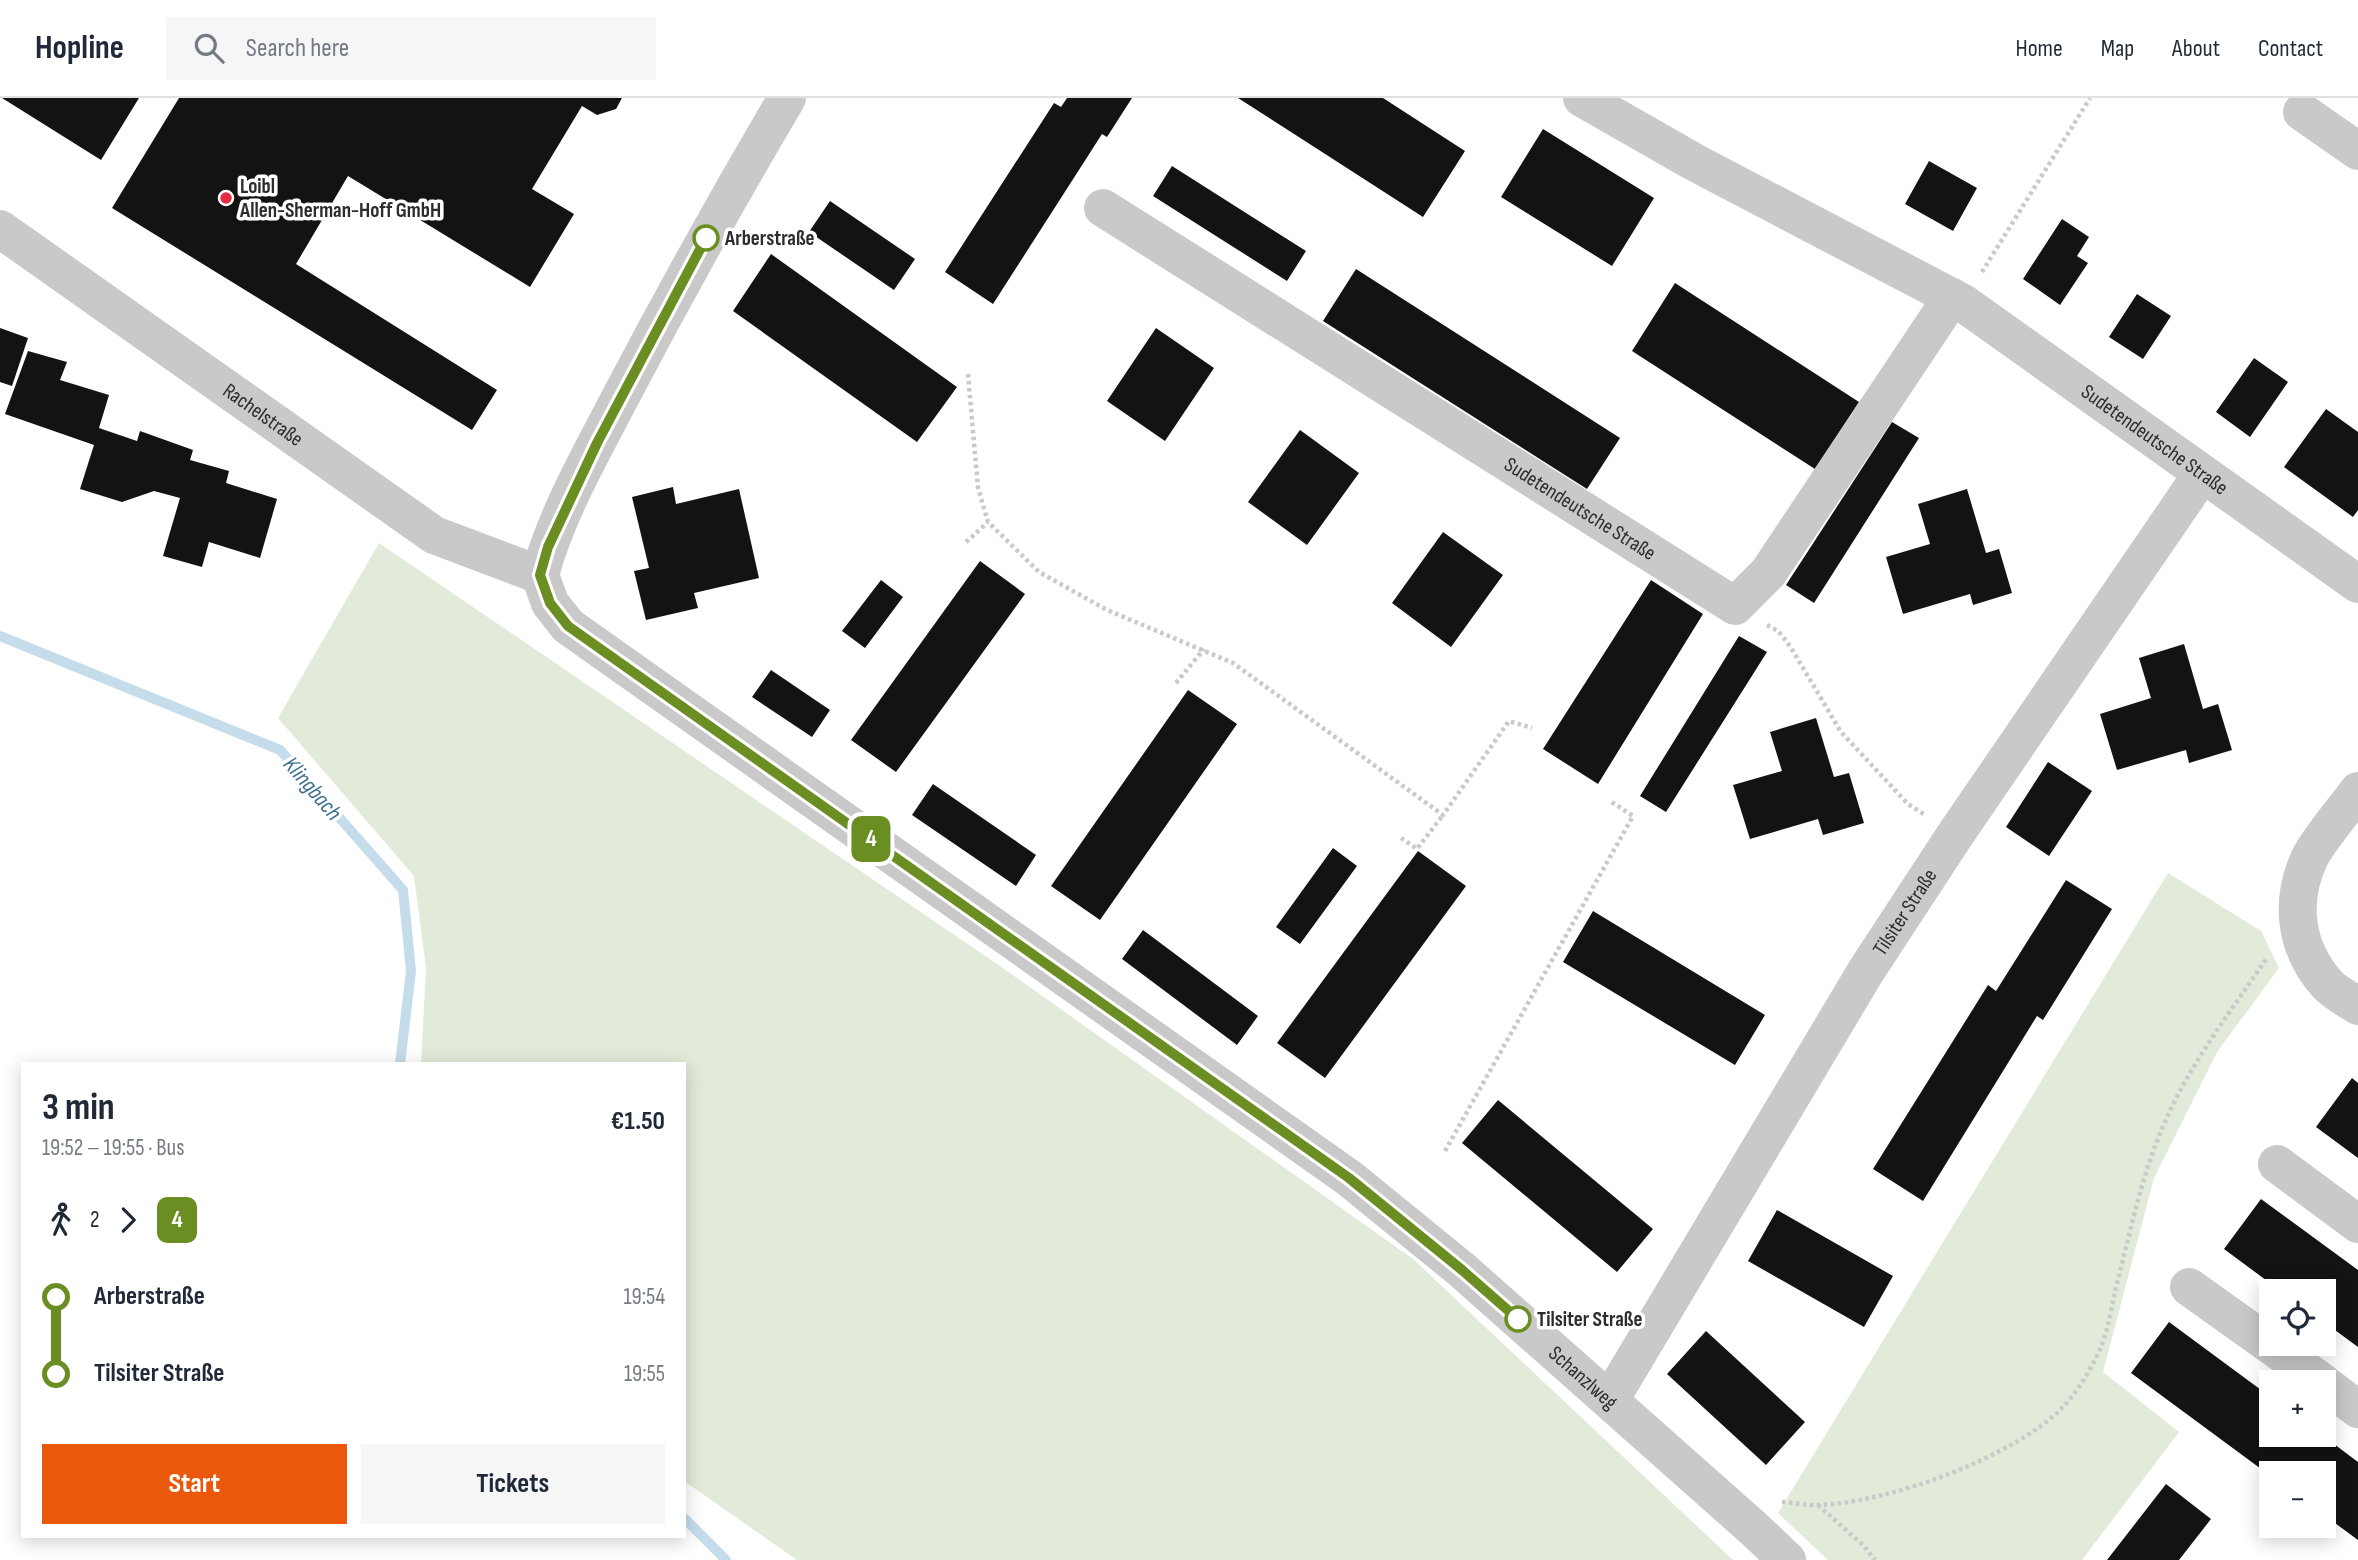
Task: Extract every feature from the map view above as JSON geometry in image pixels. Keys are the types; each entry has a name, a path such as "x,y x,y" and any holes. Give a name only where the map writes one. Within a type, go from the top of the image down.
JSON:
{"street":[{"path":"540,575 548,547 610,419 680,285 787,98"},
{"name":"Sudetendeutsche Straße","path":"1583,98 1694,162 1957,300 2358,584"},
{"path":"2302,112 2358,150"},
{"name":"Sudetendeutsche Straße","path":"1103,208 1735,607"},
{"name":"Rachelstraße","path":"0,229 434,535 540,575"},
{"path":"1735,607 1768,573 1957,300"},
{"name":"Tilsiter Straße","path":"1611,1400 1866,971 1955,835 2202,474"},
{"name":"Schanzlweg","path":"540,575 550,603 568,626 1349,1178 1462,1270 1611,1400 1787,1560"},
{"path":"2358,791 2310,857 2298,898 2298,934 2314,965 2328,985 2358,1006"},
{"path":"2277,1164 2358,1224"},
{"path":"2189,1287 2305,1370"},
{"path":"2336,1393 2358,1409"}],"path":[{"path":"1957,300 2090,98"},
{"path":"968,374 978,488 988,522 1039,572 1107,610 1233,663 1443,815"},
{"path":"966,542 988,522"},
{"path":"1735,607 1778,631 1790,646 1841,732 1908,804 1955,835"},
{"path":"1176,682 1204,649"},
{"path":"1401,838 1417,849 1509,721 1532,728"},
{"path":"1445,1151 1633,816 1610,801"},
{"path":"1753,1528 1782,1502 1818,1506 1863,1500 1962,1469 2015,1443 2061,1409 2086,1375 2102,1346 2143,1183 2160,1133 2211,1040 2267,958 2298,934"},
{"path":"1818,1506 1864,1546 1875,1560"}],"green space":[{"path":"379,543 1000,966 1413,1259 1733,1560 797,1560 686,1482 686,1062 421,1062 426,968 414,876 278,718"},
{"path":"2168,873 2261,931 2279,968 2217,1052 2154,1178 2103,1372 2179,1432 2082,1560 1828,1560 1778,1513"}],"building":[{"path":"2,98 139,98 101,160"},
{"name":"Loibl Allen-Sherman-Hoff GmbH","path":"179,98 622,98 616,109 597,115 582,106 532,189 574,214 530,287 348,176 296,264 497,390 472,430 112,208"},
{"path":"1067,98 1132,98 1107,137 1102,134 993,304 945,272 1054,103 1061,107"},
{"path":"1238,98 1383,98 1465,151 1423,217"},
{"path":"1543,129 1654,198 1612,266 1501,197"},
{"path":"1929,161 1977,188 1953,231 1905,204"},
{"path":"1172,166 1306,251 1287,281 1153,196"},
{"path":"830,201 915,259 894,290 809,232"},
{"path":"2062,219 2089,237 2077,256 2088,263 2060,305 2023,279"},
{"path":"771,254 957,387 917,442 733,311"},
{"path":"1356,269 1620,438 1587,489 1323,321"},
{"path":"1675,283 1859,402 1815,469 1632,351"},
{"path":"2137,294 2171,316 2143,359 2109,337"},
{"path":"0,328 28,338 12,386 0,382"},
{"path":"1156,328 1214,368 1165,441 1107,401"},
{"path":"28,351 67,362 60,380 109,395 99,428 137,441 140,431 193,450 190,460 229,471 226,483 277,499 260,558 209,542 202,567 163,556 180,498 154,491 122,502 80,489 94,445 5,414"},
{"path":"2254,358 2288,382 2250,437 2216,412"},
{"path":"2326,409 2358,432 2358,510 2353,517 2284,467"},
{"path":"1892,422 1919,438 1814,603 1786,585"},
{"path":"1300,430 1359,473 1307,545 1248,502"},
{"path":"673,487 676,504 739,489 759,578 694,593 698,608 646,620 634,571 649,568 632,497"},
{"path":"1967,489 1986,553 1999,549 2012,593 1973,605 1970,594 1903,614 1886,557 1930,544 1918,504"},
{"path":"1443,532 1503,575 1451,647 1392,603"},
{"path":"980,561 1025,594 896,772 851,740"},
{"path":"881,580 903,597 865,648 842,631"},
{"path":"1651,580 1703,614 1598,784 1543,749"},
{"path":"1739,636 1767,652 1666,812 1640,796"},
{"path":"2184,644 2203,709 2218,704 2232,750 2189,763 2186,750 2117,770 2100,714 2151,698 2139,658"},
{"path":"771,670 830,710 812,737 752,697"},
{"path":"1188,690 1237,724 1100,920 1051,886"},
{"path":"1816,718 1834,777 1849,773 1864,823 1823,835 1818,819 1750,839 1733,785 1782,771 1770,732"},
{"path":"2048,762 2092,791 2049,856 2006,827"},
{"path":"933,784 1036,855 1016,886 912,815"},
{"path":"1333,848 1357,866 1300,944 1276,927"},
{"path":"1418,851 1466,886 1325,1078 1277,1043"},
{"path":"2066,880 2112,909 2043,1020 2037,1016 1923,1201 1873,1169 1988,985 1996,991"},
{"path":"1593,911 1765,1015 1735,1065 1563,962"},
{"path":"1143,930 1258,1016 1237,1045 1122,959"},
{"path":"2352,1078 2358,1083 2358,1158 2316,1127"},
{"path":"1498,1100 1653,1229 1617,1272 1462,1143"},
{"path":"2261,1199 2358,1270 2358,1347 2336,1331 2336,1279 2264,1279 2224,1249"},
{"path":"1777,1210 1893,1276 1864,1327 1748,1261"},
{"path":"2169,1322 2259,1388 2259,1447 2336,1446 2358,1462 2358,1540 2336,1524 2336,1461 2259,1461 2259,1467 2131,1373"},
{"path":"1706,1331 1805,1422 1766,1465 1667,1374"},
{"path":"2166,1484 2211,1519 2179,1560 2107,1560"}],"waterway":[{"name":"Klingbach","path":"0,636 280,750 403,890 411,971 400,1062"},
{"name":"Klingbach","path":"686,1520 726,1560"}],"bus line":[{"name":"4","path":"706,238 597,443 548,547 540,575 550,603 568,626 1349,1178 1518,1319"}],"place":[{"name":"Loibl Allen-Sherman-Hoff GmbH","path":"226,198"},
{"name":"Arberstraße","path":"706,238"},
{"name":"Tilsiter Straße","path":"1518,1319"}]}
